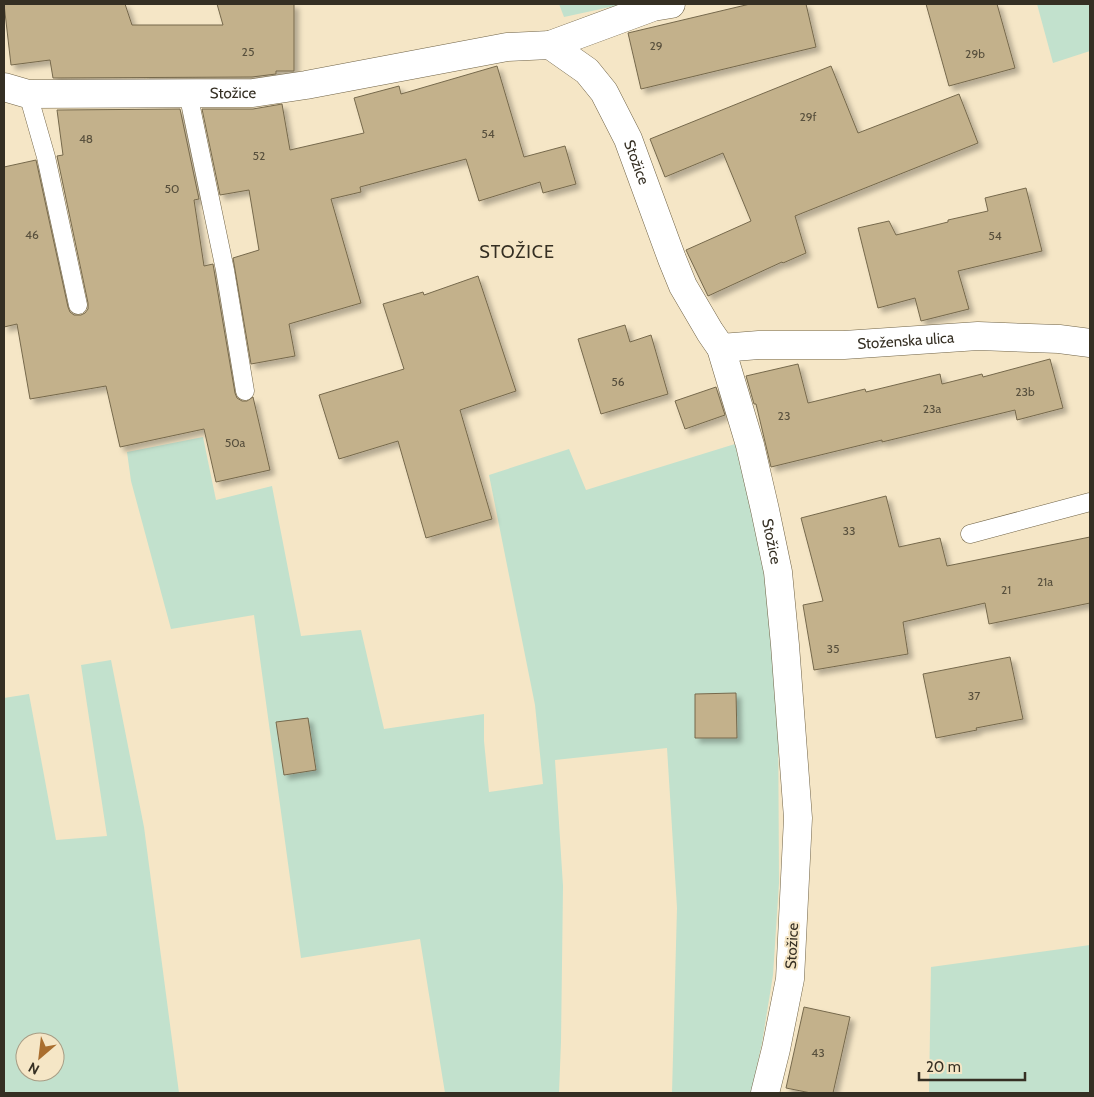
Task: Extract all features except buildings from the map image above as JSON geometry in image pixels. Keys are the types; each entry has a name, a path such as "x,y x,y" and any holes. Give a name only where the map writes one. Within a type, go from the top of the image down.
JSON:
{"street":[{"name":"Stožice","path":"16,91 252,92 306,85 506,47 550,45 653,7 671,4"},
{"name":"Stožice","path":"550,45 587,71 604,92 628,139 683,286 721,348 750,445 778,572 798,818 790,979 765,1093"},
{"name":"Stoženska ulica","path":"721,348 759,344 844,345 978,336 1059,339 1090,343"}],"lane":[{"path":"16,91 46,157 78,304"},
{"path":"188,93 225,270 245,391"},
{"path":"970,534 1090,502"}],"green space":[{"path":"559,4 624,4 564,17"},
{"path":"1037,4 1090,4 1090,51 1053,63"},
{"path":"203,437 216,500 272,486 301,636 361,630 384,729 484,714 484,741 489,792 543,784 535,705 489,475 569,449 586,490 735,444 764,557 778,698 779,883 773,975 762,1043 751,1093 672,1093 677,908 667,748 555,760 563,886 559,1093 445,1093 420,939 301,958 254,615 171,629 131,481 127,452"},
{"path":"111,660 144,827 179,1093 4,1093 4,698 29,694 56,840 107,836 81,665"},
{"path":"1090,945 1090,1093 929,1093 931,967"}],"district":[{"name":"STOŽICE","path":"517,252"}]}
